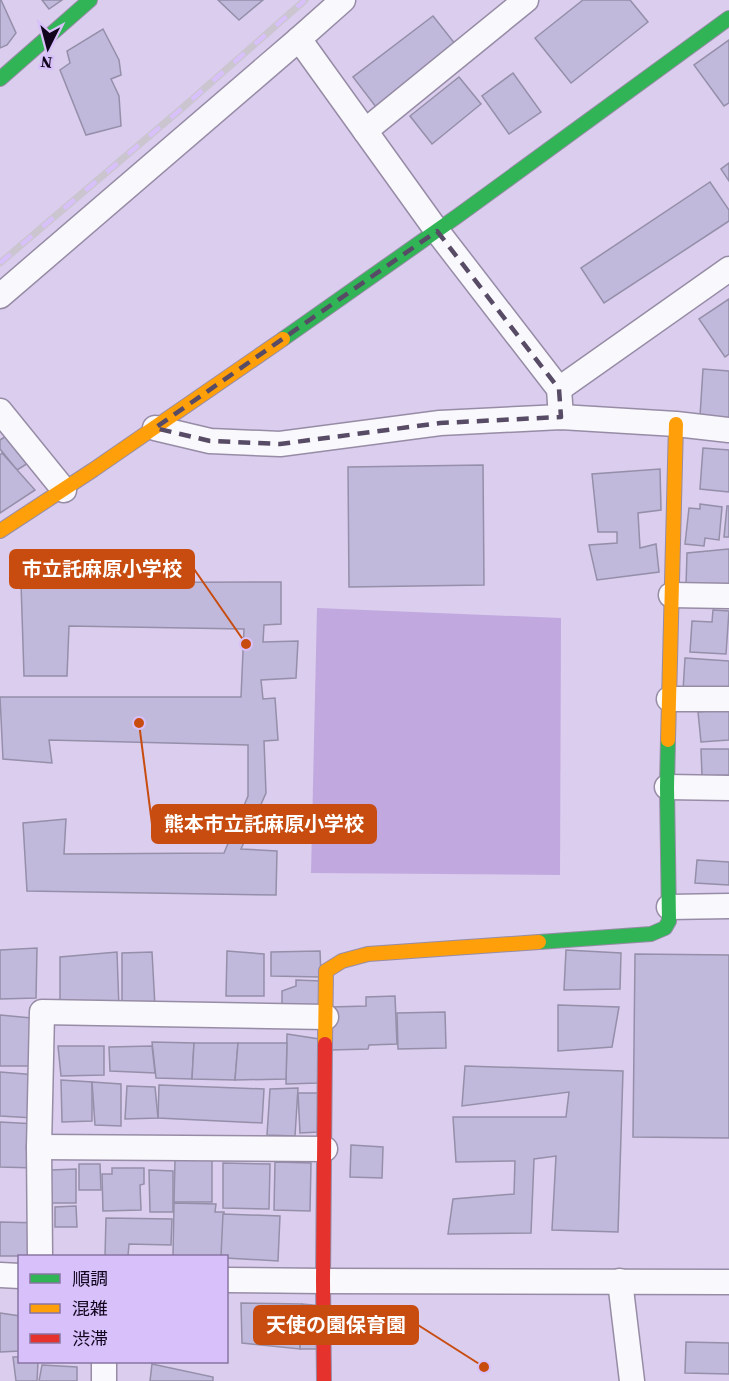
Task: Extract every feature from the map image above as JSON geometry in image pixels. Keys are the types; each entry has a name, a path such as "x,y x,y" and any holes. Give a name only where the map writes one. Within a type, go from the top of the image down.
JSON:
{"street":[{"path":"0,79 90,0"},
{"path":"0,296 343,0"},
{"path":"365,132 526,0"},
{"path":"0,531 64,490 437,231 729,18"},
{"path":"299,39 437,231 559,389 561,417"},
{"path":"559,389 729,269"},
{"path":"0,411 64,490"},
{"path":"154,428 210,441 280,444 441,423 561,417 676,424 729,430"},
{"path":"324,1381 326,971 342,961 368,954 651,934 665,928 669,921 669,699 676,424"},
{"path":"671,595 729,596"},
{"path":"669,699 729,699"},
{"path":"668,787 729,788"},
{"path":"669,907 729,906"},
{"path":"40,1255 39,1147 42,1012 326,1017"},
{"path":"39,1147 325,1149"},
{"path":"0,1275 18,1276"},
{"path":"228,1280 729,1282"},
{"path":"620,1281 632,1381"},
{"path":"104,1363 104,1381"}],"highlighted area":[{"path":"437,231 559,389 561,417 440,423 280,444 210,441 155,428"}],"shaded area":[{"path":"317,608 561,618 560,875 311,873"}],"building":[{"path":"0,0 16,33 7,45 0,48"},
{"path":"42,0 62,0 49,9"},
{"path":"218,0 263,0 239,20"},
{"path":"583,0 630,0 648,22 571,83 535,38"},
{"path":"433,16 456,45 376,107 353,77"},
{"path":"103,29 119,60 121,75 111,79 119,96 121,126 86,135 60,70 70,63 67,51"},
{"path":"729,40 729,103 724,106 694,65"},
{"path":"513,73 541,112 509,134 482,96"},
{"path":"459,77 481,104 432,144 410,116"},
{"path":"729,163 729,181 721,169"},
{"path":"710,182 729,210 729,221 604,303 581,268"},
{"path":"729,299 729,354 725,357 699,319"},
{"path":"703,369 729,371 729,418 700,416"},
{"path":"11,433 33,460 17,470 0,449 0,440"},
{"path":"703,448 729,450 729,492 700,489"},
{"path":"2,453 35,490 0,513 0,455"},
{"path":"483,465 484,585 349,587 348,467"},
{"path":"660,469 661,510 638,513 640,548 656,544 659,572 597,580 589,545 617,543 617,532 598,532 592,474"},
{"path":"700,504 722,507 719,540 705,538 704,546 685,544 689,508 700,509"},
{"path":"727,506 729,506 729,537 724,537"},
{"path":"729,549 729,585 686,586 687,553"},
{"path":"281,582 281,624 264,625 263,642 298,641 296,678 261,680 263,699 275,698 278,740 264,741 266,793 241,849 277,851 276,895 27,891 23,823 66,819 64,854 224,853 248,796 248,745 49,740 52,763 3,759 0,697 241,697 244,629 69,626 67,676 24,676 21,583"},
{"path":"713,610 729,611 726,654 690,652 692,621 712,622"},
{"path":"685,658 729,661 729,694 683,691"},
{"path":"729,709 729,740 701,742 698,712"},
{"path":"701,749 729,749 729,775 702,776"},
{"path":"697,860 729,862 729,885 695,883"},
{"path":"37,948 36,998 0,999 0,950"},
{"path":"566,950 621,953 620,989 564,990"},
{"path":"227,951 264,954 264,996 226,996"},
{"path":"320,951 321,977 271,976 271,952"},
{"path":"117,952 119,1009 60,1013 60,957"},
{"path":"152,952 155,1007 122,1006 122,953"},
{"path":"635,954 729,955 729,1138 633,1137"},
{"path":"296,980 321,981 320,1008 282,1009 282,991 296,986"},
{"path":"395,996 397,1044 369,1045 368,1049 331,1050 331,1007 366,1006 366,997"},
{"path":"558,1005 619,1007 612,1047 558,1051"},
{"path":"445,1012 446,1048 398,1049 397,1013"},
{"path":"0,1015 42,1019 41,1066 0,1066"},
{"path":"287,1034 319,1039 318,1083 286,1084"},
{"path":"152,1042 194,1043 192,1079 156,1078"},
{"path":"194,1043 238,1043 235,1080 192,1079"},
{"path":"238,1043 287,1043 286,1079 235,1080"},
{"path":"58,1046 104,1046 104,1075 61,1076"},
{"path":"152,1046 155,1073 110,1071 109,1047"},
{"path":"465,1066 623,1071 618,1232 552,1230 556,1156 534,1159 531,1233 448,1234 453,1199 514,1194 515,1161 456,1162 453,1117 566,1117 569,1092 462,1106"},
{"path":"0,1072 37,1075 34,1118 0,1116"},
{"path":"61,1080 92,1082 92,1121 62,1122"},
{"path":"92,1082 121,1084 121,1126 95,1125"},
{"path":"159,1085 264,1089 262,1123 158,1118"},
{"path":"127,1086 155,1087 158,1118 125,1119"},
{"path":"298,1088 295,1136 267,1135 270,1089"},
{"path":"298,1093 318,1093 318,1132 300,1133"},
{"path":"0,1122 36,1124 35,1168 0,1167"},
{"path":"351,1145 383,1147 382,1178 350,1177"},
{"path":"175,1160 212,1160 212,1202 174,1202"},
{"path":"275,1162 311,1163 310,1211 274,1210"},
{"path":"223,1163 270,1164 269,1209 223,1208"},
{"path":"79,1164 100,1164 101,1190 79,1190"},
{"path":"112,1168 144,1168 144,1184 140,1185 141,1210 103,1211 102,1174 112,1174"},
{"path":"76,1169 76,1203 50,1203 51,1170"},
{"path":"149,1170 173,1171 173,1212 150,1212"},
{"path":"174,1203 216,1204 215,1212 224,1212 223,1255 173,1255"},
{"path":"76,1206 77,1227 55,1227 55,1207"},
{"path":"223,1214 280,1216 278,1261 228,1258 228,1255 221,1255"},
{"path":"106,1218 172,1219 171,1245 129,1244 128,1255 105,1255"},
{"path":"0,1222 40,1223 40,1255 0,1256"},
{"path":"241,1303 302,1304 300,1349 242,1343"},
{"path":"302,1304 323,1306 321,1349 300,1349"},
{"path":"0,1313 18,1316 18,1351 0,1352"},
{"path":"686,1342 729,1343 729,1374 685,1373"},
{"path":"13,1357 18,1357 18,1363 38,1363 37,1381 16,1381"},
{"path":"152,1364 213,1377 213,1381 150,1381"},
{"path":"42,1365 77,1367 77,1381 39,1381"}],"railway":[{"path":"0,263 305,0"}],"traffic: fast":[{"path":"0,79 90,0"},
{"path":"283,339 459,215 729,18"},
{"path":"539,942 651,934 665,928 669,921 668,740"}],"traffic: slow":[{"path":"0,531 283,339"},
{"path":"668,740 676,424"},
{"path":"325,1044 326,971 342,961 368,954 539,942"}],"traffic: jam":[{"path":"324,1381 325,1044"}],"place":[{"name":"市立託麻原小学校","path":"246,644"},
{"name":"熊本市立託麻原小学校","path":"139,723"},
{"name":"天使の園保育園","path":"484,1367"}]}
